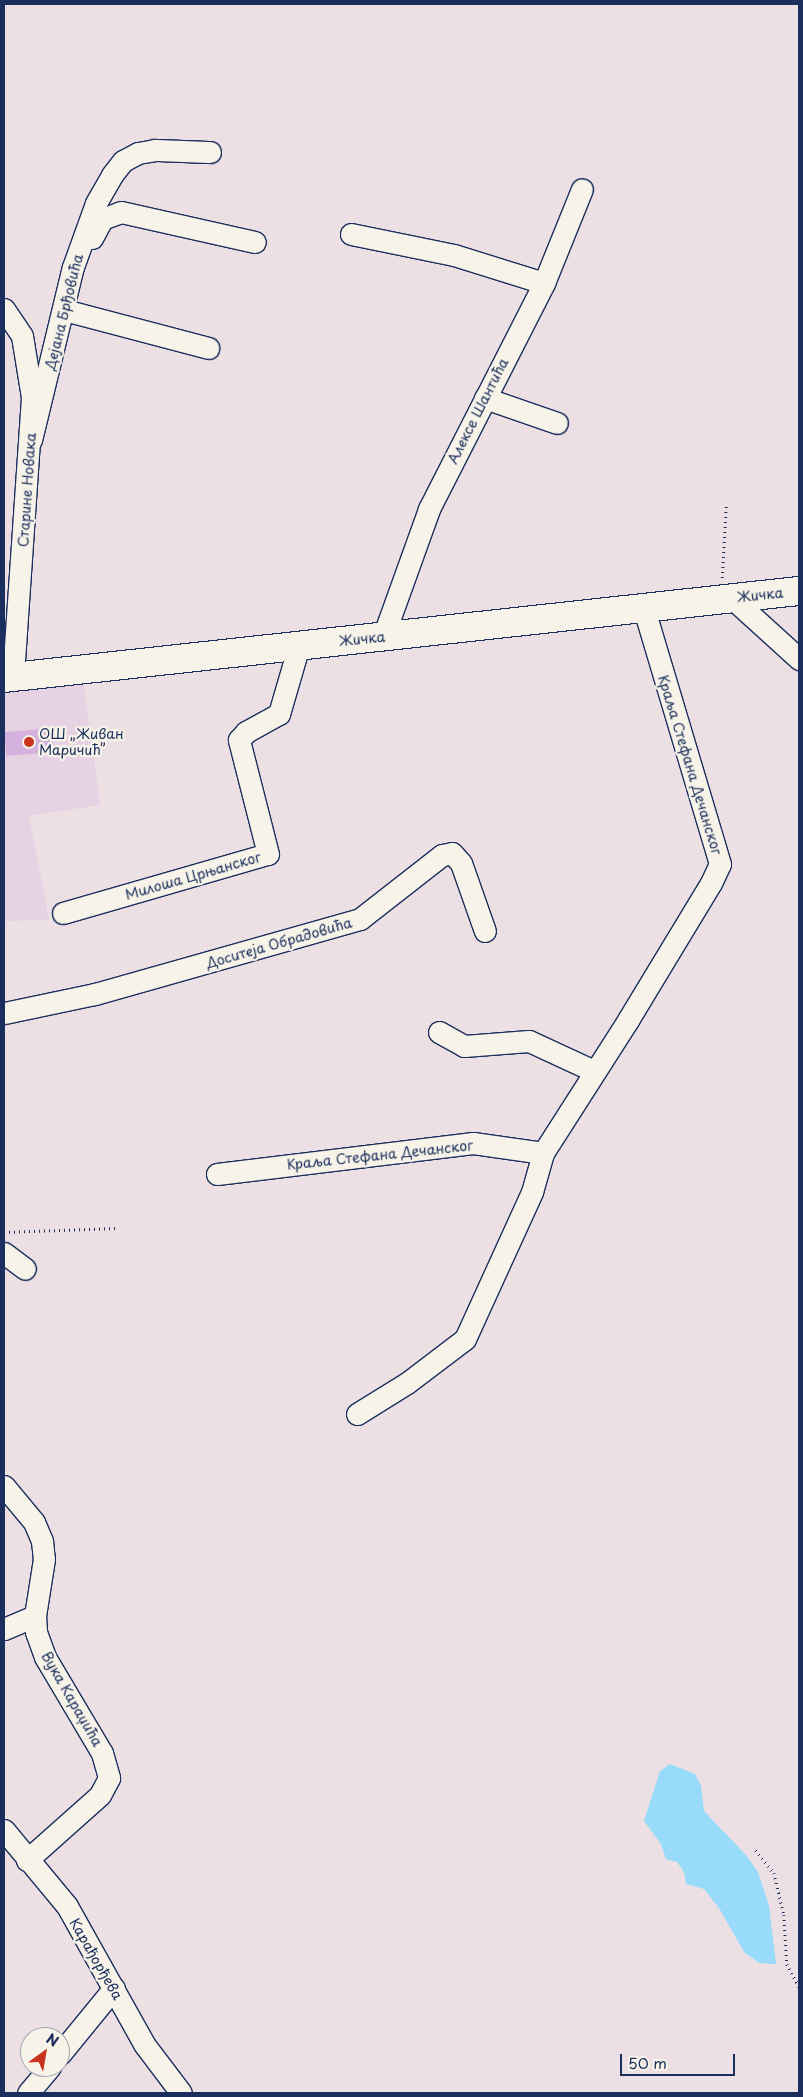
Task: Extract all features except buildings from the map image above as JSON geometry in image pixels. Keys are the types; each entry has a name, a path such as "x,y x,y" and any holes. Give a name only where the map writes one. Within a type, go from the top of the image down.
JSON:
{"main road":[{"name":"Жичка","path":"8,678 383,637 643,606 799,591"}],"street":[{"name":"Дејана Брђовића","path":"31,440 52,363 73,267 96,203 112,175 123,162 138,153 156,150 210,152"},
{"name":"Алексе Шантића","path":"383,637 430,509 544,283 582,189"},
{"path":"52,363 62,355 84,258 95,229 110,215 121,212 255,242"},
{"path":"351,234 454,255 544,283"},
{"name":"Старине Новака","path":"4,309 22,336 29,366 32,397 31,440 8,678"},
{"path":"72,312 208,348"},
{"path":"485,398 557,423"},
{"path":"726,599 799,660"},
{"name":"Краља Стефана Дечанског","path":"357,1414 407,1383 465,1339 532,1192 543,1152 711,883 720,864 643,606"},
{"name":"Милоша Црњанског","path":"63,913 268,854 239,740 246,732 278,714 299,645"},
{"name":"Доситеја Обрадовића","path":"4,1014 104,991 360,919 442,855 452,853 461,863 485,931"},
{"path":"439,1032 464,1046 529,1041 594,1071"},
{"name":"Краља Стефана Дечанског","path":"217,1174 473,1143 543,1152"},
{"path":"4,1254 26,1269"},
{"name":"Вука Караџића","path":"4,1486 34,1522 42,1541 44,1559 35,1616 36,1632 45,1657 102,1753 109,1778 100,1795 27,1860"},
{"path":"4,1629 35,1616"},
{"name":"Карађорђева","path":"4,1830 67,1906 144,2044 180,2093"},
{"path":"70,2042 114,1988"},
{"path":"28,2093 42,2077"}],"path":[{"name":"Жичка","path":"726,506 726,599"},
{"path":"4,1232 117,1228"},
{"path":"756,1850 774,1873 784,1915 787,1964 799,1987"}],"shaded area":[{"path":"82,670 100,805 29,816 49,920 4,921 4,678"}],"water":[{"path":"670,1764 695,1774 701,1785 704,1811 746,1855 758,1872 769,1905 776,1964 759,1963 744,1952 719,1908 704,1889 686,1884 684,1872 677,1862 666,1859 661,1844 644,1821 660,1771"}],"place":[{"name":"ОШ „Живан Маричић”","path":"29,742"}]}
